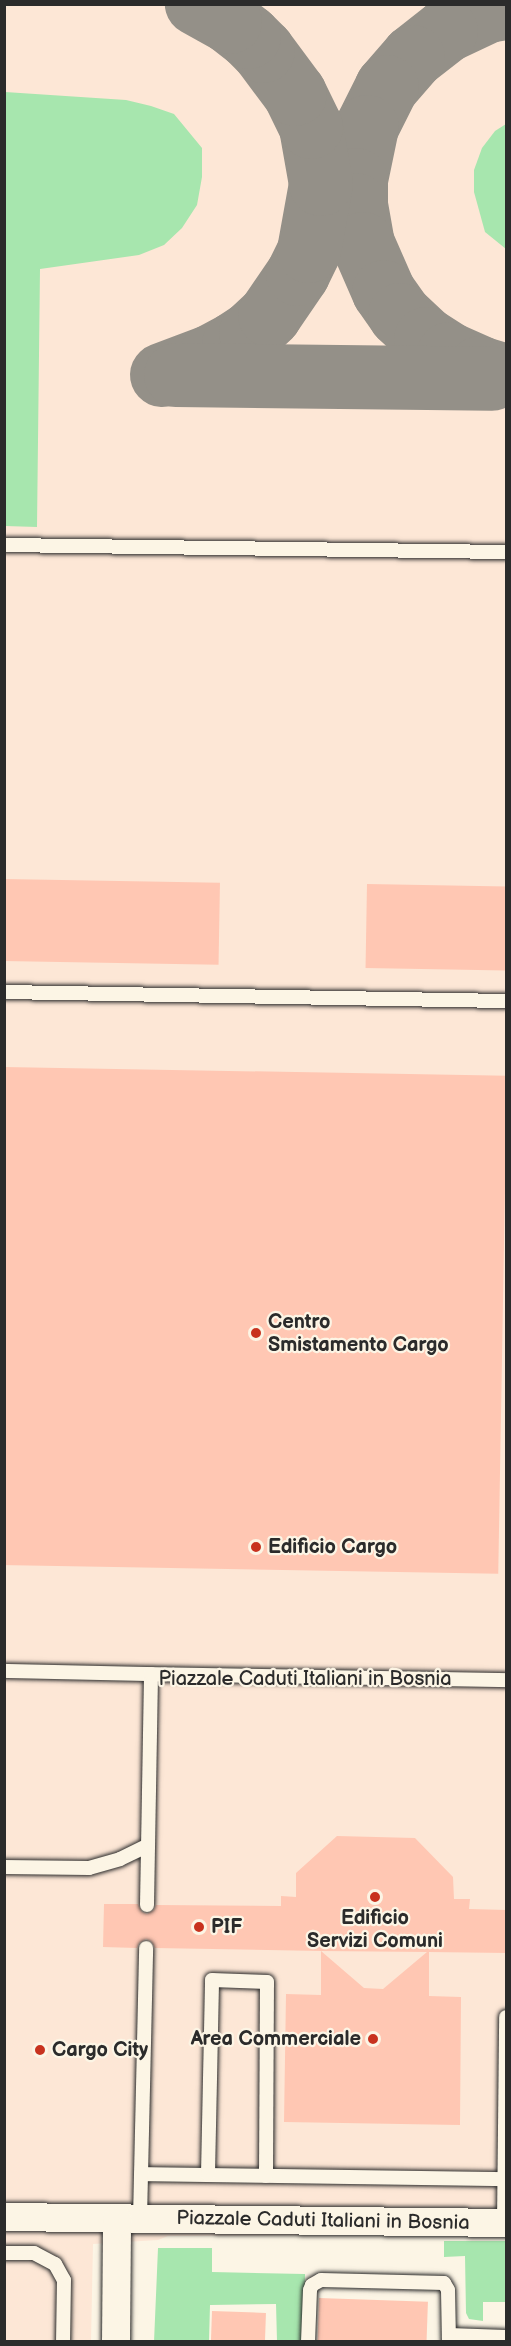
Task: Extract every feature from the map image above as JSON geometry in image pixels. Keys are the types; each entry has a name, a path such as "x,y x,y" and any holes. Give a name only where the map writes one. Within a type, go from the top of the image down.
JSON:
{"street":[{"name":"Piazzale Caduti Italiani in Bosnia","path":"4,2217 505,2223"},
{"path":"116,2342 128,2219"}],"lane":[{"path":"4,545 507,552"},
{"path":"4,992 507,1000"},
{"path":"4,1671 151,1674"},
{"name":"Piazzale Caduti Italiani in Bosnia","path":"147,1905 151,1674 507,1680"},
{"path":"4,1868 89,1868 120,1859 147,1846"},
{"path":"128,2219 141,2174 146,1948"},
{"path":"208,2174 212,1980 267,1982 266,2176"},
{"path":"505,2223 507,2017"},
{"path":"141,2174 504,2179"},
{"path":"4,2253 33,2253 55,2264 64,2280 63,2342"},
{"path":"308,2342 310,2290 312,2285 321,2280 444,2283 448,2290 449,2338 507,2337"}],"shaded area":[{"path":"5,5 506,5 506,2234 168,2236 158,2240 93,2244 91,2341 5,2342"}],"green space":[{"path":"5,92 126,100 151,106 174,114 202,148 202,177 197,205 182,228 164,245 139,255 40,269 37,527 5,526"},
{"path":"506,124 506,249 485,232 474,192 474,170 482,148 495,131"},
{"path":"444,2241 506,2241 506,2302 483,2302 483,2321 469,2319 466,2313 465,2256 444,2257"},
{"path":"158,2248 212,2248 212,2272 305,2274 304,2341 277,2341 276,2304 210,2305 209,2341 154,2342"}],"building":[{"path":"4,879 220,883 219,965 4,961"},
{"path":"367,884 506,886 506,970 366,968"},
{"name":"Centro Smistamento Cargo","path":"4,1067 506,1076 498,1574 4,1565"},
{"path":"337,1836 415,1838 453,1877 454,1899 470,1899 469,1909 507,1910 507,1953 429,1952 429,1996 461,1997 460,2125 284,2122 286,1994 321,1995 321,1951 155,1948 151,1941 146,1939 139,1943 137,1948 103,1947 104,1904 138,1904 142,1912 147,1914 154,1910 156,1905 281,1906 281,1896 296,1897 296,1873","holes":["321,1951 427,1952 383,1989 364,1988"]},
{"path":"319,2298 428,2302 427,2342 317,2342"},
{"path":"212,2311 266,2313 265,2342 211,2342"}],"taxiway":[{"path":"162,375 210,357 234,344 251,333 270,315 298,274 309,251 321,184 311,127 295,94 263,51 249,37 230,22 197,4"},
{"path":"506,8 488,11 446,31 413,57 387,87 367,127 356,180 356,205 363,244 384,292 400,315 426,339 449,354 480,368 506,376"},
{"path":"176,375 492,379"}],"place":[{"name":"Centro Smistamento Cargo","path":"256,1333"},
{"name":"Edificio Cargo","path":"256,1547"},
{"name":"Edificio Servizi Comuni","path":"375,1897"},
{"name":"PIF","path":"199,1927"},
{"name":"Area Commerciale","path":"373,2039"},
{"name":"Cargo City","path":"40,2050"}]}
